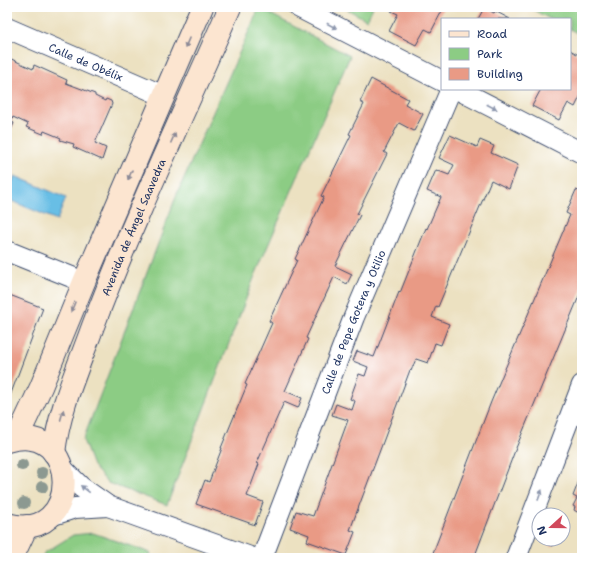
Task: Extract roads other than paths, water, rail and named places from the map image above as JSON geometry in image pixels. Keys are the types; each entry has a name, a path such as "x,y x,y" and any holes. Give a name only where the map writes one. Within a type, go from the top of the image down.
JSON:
{"street":[{"path":"202,7 84,282 42,386 12,439 31,439 44,444 81,487 108,506 253,558"},
{"name":"Avenida de Ángel Saavedra","path":"50,516 60,503 65,487 59,462 56,433 67,396 108,286 230,7"},
{"path":"298,7 441,80"},
{"name":"Calle de Obélix","path":"7,28 164,96"},
{"name":"Calle de Pepe Gotera y Otilio","path":"262,558 354,317 451,90"},
{"path":"459,90 582,153"},
{"path":"7,251 84,282"},
{"path":"516,558 575,420 582,384"},
{"path":"12,558 17,525 39,523 50,516 75,508 108,506"}],"water":[{"path":"15,176 66,198 57,220 7,199 7,194"}]}
